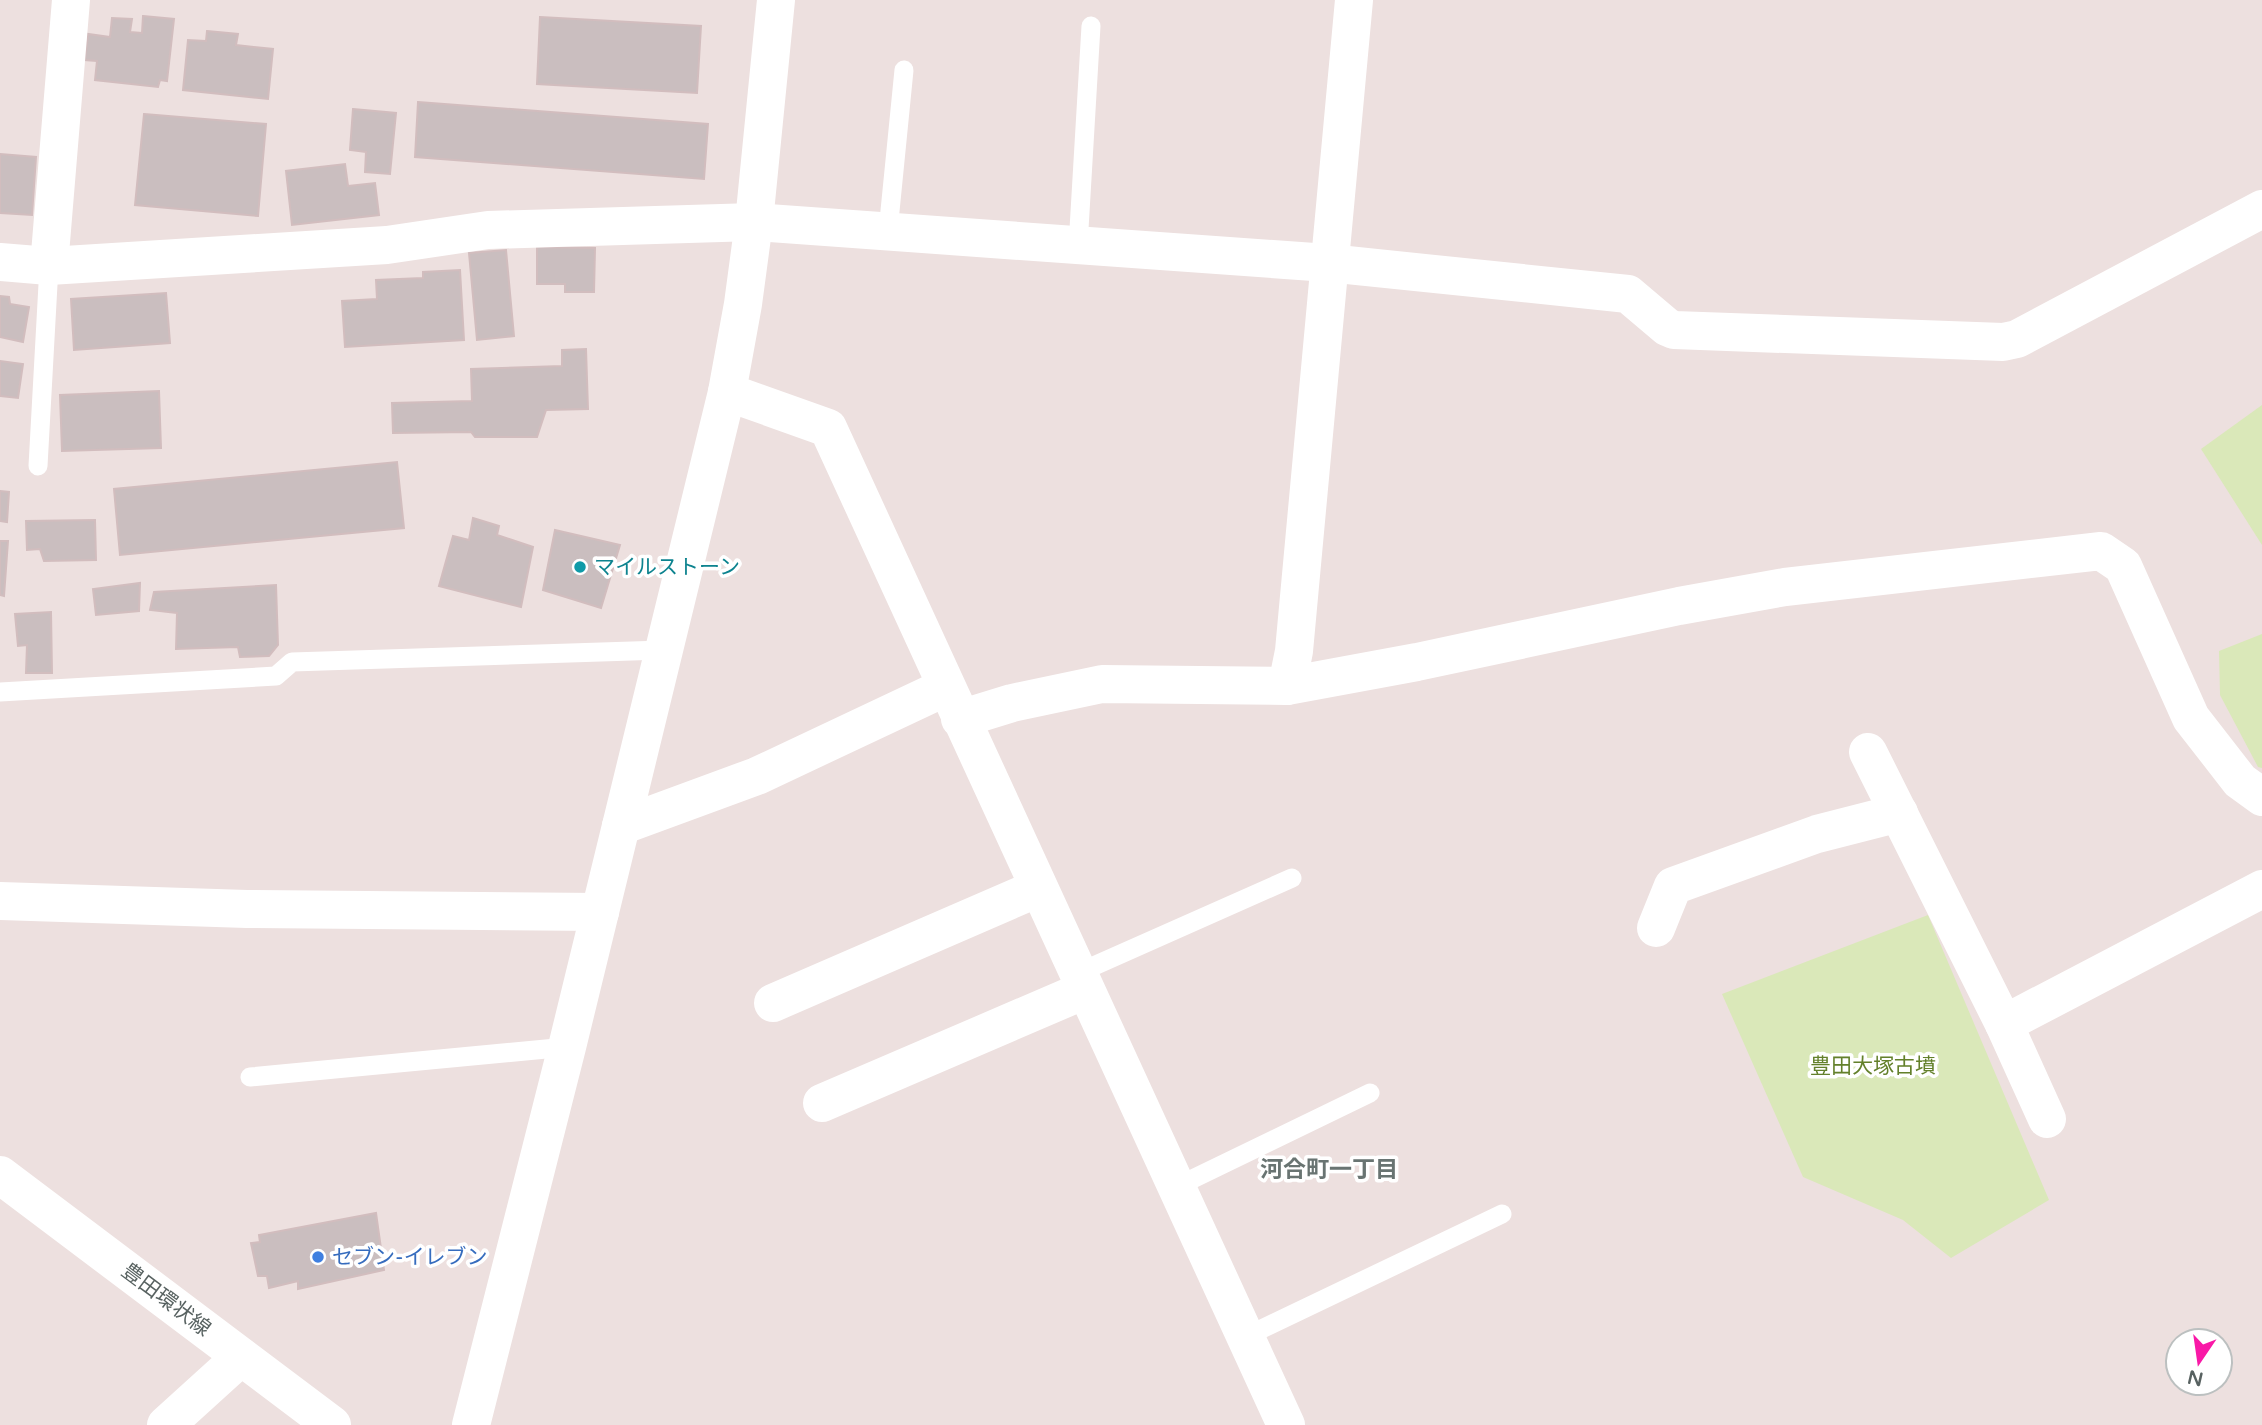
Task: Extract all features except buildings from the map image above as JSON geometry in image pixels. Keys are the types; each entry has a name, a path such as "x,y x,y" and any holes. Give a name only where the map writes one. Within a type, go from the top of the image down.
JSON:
{"street":[{"path":"49,266 71,0"},
{"path":"471,1425 567,1047 727,392 754,222 776,0"},
{"path":"1287,686 1294,651 1354,0"},
{"path":"0,262 49,266 387,245 488,230 754,222 1328,263 1628,294 1674,330 2003,342 2017,339 2262,208"},
{"path":"727,392 828,428 1286,1425"},
{"path":"621,826 953,703 1012,703 1102,684 1287,686 1785,587 2101,551 2123,566 2191,718 2240,781 2262,797"},
{"path":"1868,752 2004,1024 2047,1119"},
{"path":"1656,928 1673,886 1816,834 1899,813"},
{"path":"773,1003 1038,888"},
{"path":"2004,1024 2262,890"},
{"path":"0,901 247,909 600,912"},
{"path":"822,1103 1081,982"},
{"name":"豊田環状線","path":"0,1175 332,1425"},
{"path":"166,1425 241,1357"}],"lane":[{"path":"1078,246 1091,26"},
{"path":"888,231 904,70"},
{"path":"38,466 49,266"},
{"path":"0,692 276,676 292,662 663,650"},
{"path":"1081,982 1292,878"},
{"path":"250,1077 567,1047"},
{"path":"1176,1187 1370,1093"},
{"path":"1245,1336 1502,1214"}],"green space":[{"path":"2262,405 2262,545 2201,449"},
{"path":"2262,634 2262,768 2258,767 2220,695 2219,651"},
{"name":"豊田大塚古墳","path":"1928,915 2049,1200 1951,1258 1903,1220 1803,1177 1722,994"}],"place":[{"name":"マイルストーン","path":"580,567"},
{"name":"セブン-イレブン","path":"318,1257"}],"district":[{"name":"河合町一丁目","path":"1329,1170"}]}
